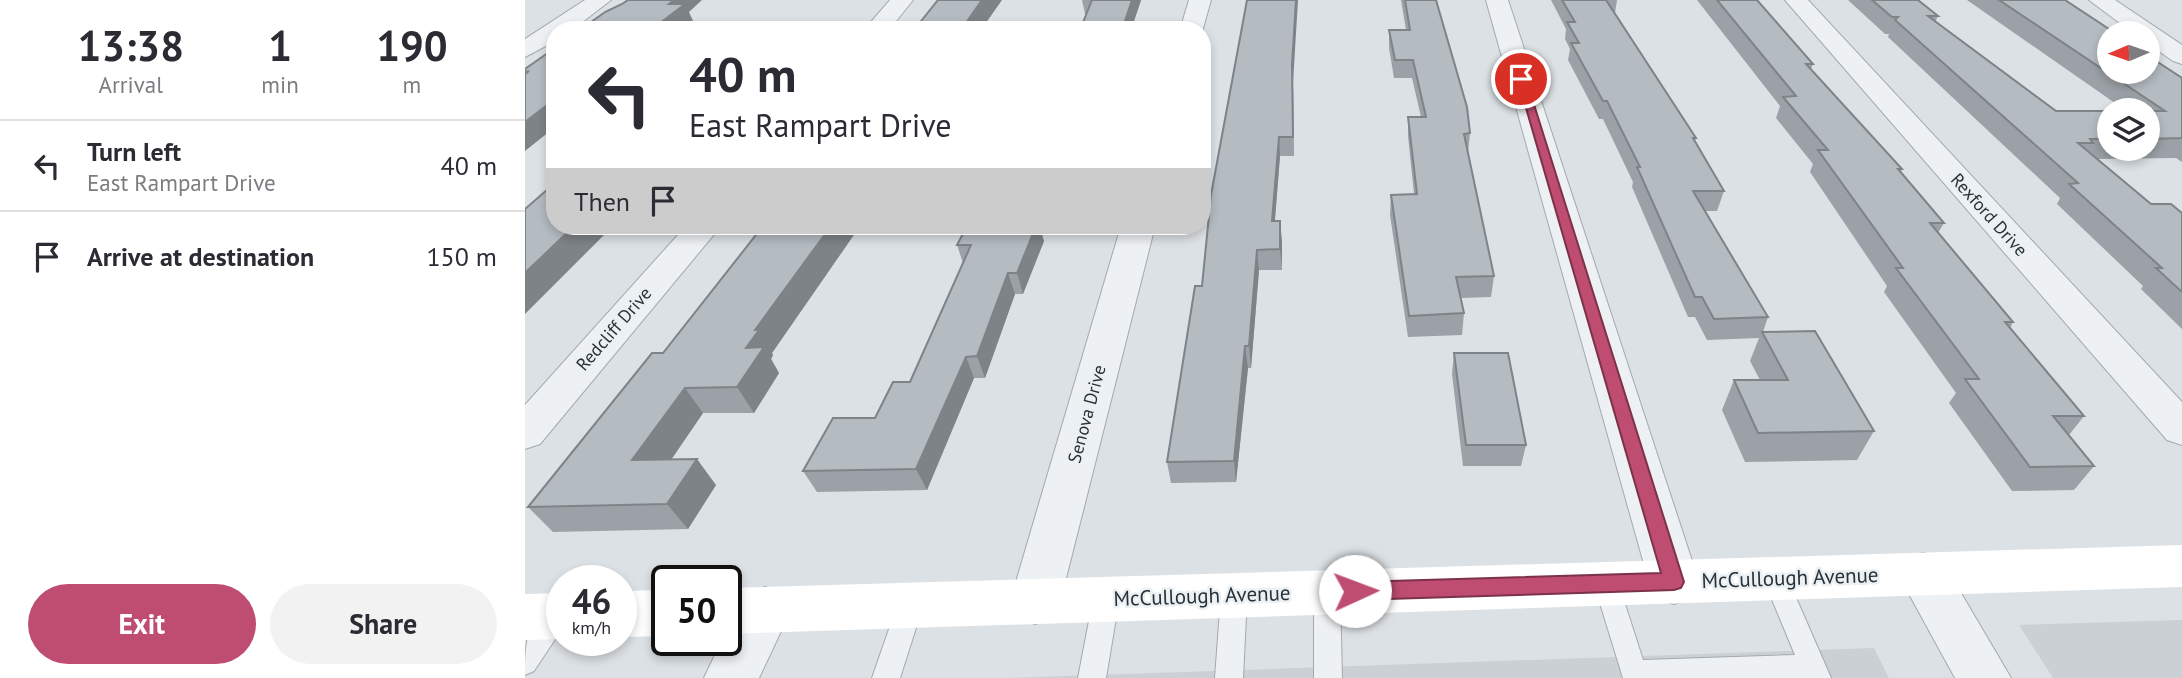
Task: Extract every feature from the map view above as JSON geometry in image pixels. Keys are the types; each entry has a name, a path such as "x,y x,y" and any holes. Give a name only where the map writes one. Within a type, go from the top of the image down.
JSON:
{"main road":[{"name":"McCullough Avenue","path":"746,611 2182,566"}],"street":[{"path":"568,21 600,0"},
{"path":"884,21 902,0"},
{"path":"1194,21 1200,0"},
{"path":"1497,0 1674,582"},
{"name":"Rexford Drive","path":"1796,0 2182,429"},
{"path":"2100,0 2182,55"},
{"path":"525,50 546,36"},
{"name":"Redcliff Drive","path":"525,433 696,235"},
{"name":"Senova Drive","path":"1035,602 1136,235"},
{"path":"1923,574 1984,678"},
{"path":"731,678 746,611"}],"lane":[{"path":"1607,584 1633,673 1816,672 1775,578"},
{"path":"1327,592 1328,678"},
{"path":"1229,678 1234,596"},
{"path":"1092,678 1106,600"},
{"path":"886,678 910,606"},
{"path":"525,662 546,619"}],"shaded area":[{"path":"2182,620 2182,678 2053,678 2019,625"},
{"path":"1874,648 1889,678 1011,678"}],"building":[{"path":"628,0 674,0 669,4 685,4 663,21 592,21"},
{"path":"938,0 982,0 967,21 921,21"},
{"path":"1092,0 1132,0 1125,21 1084,21"},
{"path":"1247,0 1296,0 1292,65 1293,137 1279,137 1272,221 1280,221 1280,249 1257,250 1249,346 1245,346 1234,461 1167,462 1195,286 1202,286 1207,235 1211,235 1211,195"},
{"path":"1405,0 1436,0 1467,107 1470,133 1464,134 1494,276 1456,277 1464,313 1409,316 1391,195 1417,194 1408,117 1426,117 1413,60 1395,60 1389,30 1410,30"},
{"path":"1562,0 1606,0 1696,138 1693,138 1724,191 1693,191 1768,317 1714,319 1702,297 1695,297 1637,167 1640,167 1607,101 1603,101 1571,43 1579,43 1567,22 1575,22"},
{"path":"1717,0 1757,0 1813,64 1806,64 1902,169 1898,169 1944,223 1930,223 2013,322 2005,322 2084,416 2053,416 2094,466 2030,467 1965,379 1979,379 1896,268 1903,268 1818,150 1828,150 1783,97 1796,96"},
{"path":"1872,0 1918,0 1938,16 1928,16 2056,111 2097,111 2097,139 2090,139 2093,143 2078,143 2151,204 2171,204 2182,213 2182,292 2156,268 2162,268 2069,184 2078,183 1895,20 1898,17 1892,17"},
{"path":"1999,0 2065,0 2097,21 2097,66"},
{"path":"546,54 546,106 525,122 525,74 529,71 525,72 525,69"},
{"path":"2160,64 2182,78 2182,138 2160,139 2160,111 2165,111 2160,108 2160,98 2146,98 2125,84 2160,84"},
{"path":"546,191 546,235 565,235 525,273 525,209"},
{"path":"756,235 824,235 755,330 759,330 746,348 764,347 737,387 685,388 632,460 697,459 667,504 528,507 652,353 663,353"},
{"path":"962,235 1032,235 1017,273 1008,273 977,356 966,357 916,469 803,471 833,418 875,418 893,382 910,382 971,245 957,245"},
{"path":"1815,331 1874,431 1758,433 1734,380 1788,380 1762,332"},
{"path":"1454,353 1508,353 1526,445 1466,445"}],"route":[{"path":"1355,591 1674,582 1521,79"}]}
